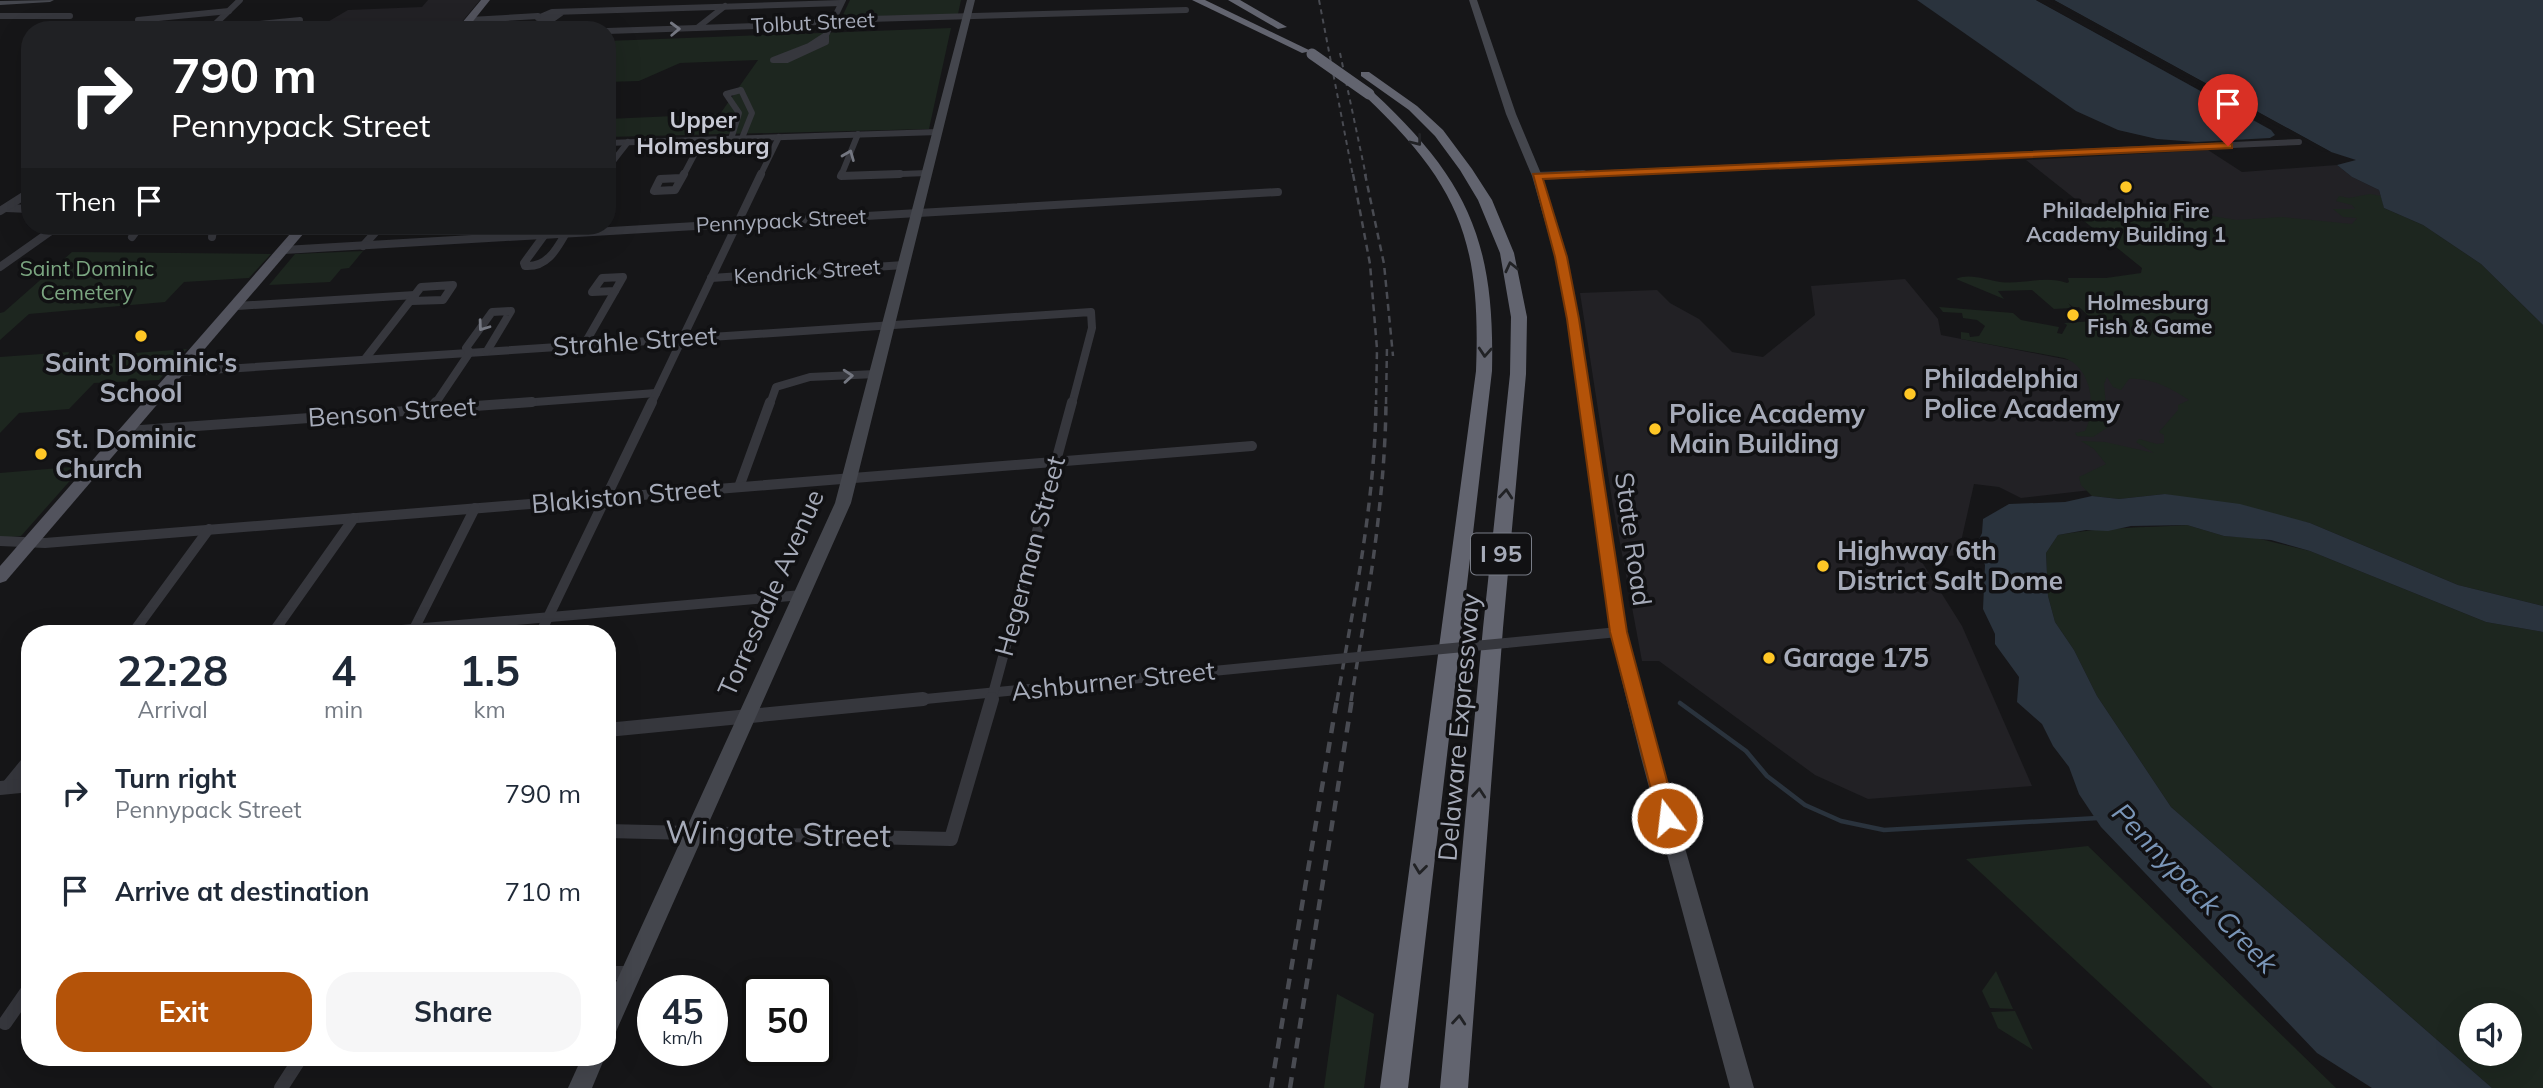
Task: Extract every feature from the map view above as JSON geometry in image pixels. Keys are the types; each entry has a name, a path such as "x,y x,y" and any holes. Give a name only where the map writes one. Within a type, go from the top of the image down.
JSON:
{"highway":[{"path":"1197,0 1309,47"},
{"name":"Delaware Expressway","path":"1209,0 1309,47 1359,75 1405,125 1441,172 1458,201 1475,244 1480,266 1486,328 1484,371 1394,1088"},
{"name":"Delaware Expressway","path":"1233,0 1413,108 1439,133 1485,200 1503,240 1516,288 1519,317 1518,374 1493,628 1454,1088"},
{"path":"1264,2 1278,19 1309,47"}],"main road":[{"path":"0,1 20,0"},
{"path":"0,1 50,0"},
{"path":"470,20 486,0"},
{"name":"Torresdale Avenue","path":"616,1007 839,514 971,0"},
{"name":"State Road","path":"1473,0 1510,114 1537,176 1561,257 1573,319 1618,632 1742,1088"},
{"path":"0,577 296,235"},
{"path":"580,1088 590,1066"}],"street":[{"path":"218,21 240,0"},
{"path":"697,28 730,0"},
{"path":"470,20 538,16 547,13 842,2 826,35 809,46 774,60 783,62 809,51 828,39 826,35"},
{"path":"172,15 183,6"},
{"name":"Tolbut Street","path":"616,31 790,25 833,20 1186,10"},
{"path":"138,20 229,11"},
{"path":"538,16 547,19 559,17 561,13"},
{"path":"0,16 70,16"},
{"path":"290,21 300,20"},
{"path":"731,139 739,113 726,94 734,90 741,90 752,113 742,138"},
{"path":"616,143 938,132"},
{"path":"858,134 841,176 927,173"},
{"path":"545,625 779,137"},
{"path":"681,178 702,140"},
{"path":"616,158 628,142"},
{"path":"1537,176 2299,142"},
{"name":"Pennypack Street","path":"616,228 1278,192"},
{"path":"2,209 21,197"},
{"path":"2,209 21,209"},
{"path":"0,267 45,235"},
{"path":"363,246 373,235"},
{"path":"544,235 524,263 524,267 534,268 545,262 564,235"},
{"name":"Pennypack Street","path":"284,250 544,235"},
{"name":"Kendrick Street","path":"711,278 904,265"},
{"path":"584,345 615,291"},
{"path":"236,306 414,298 365,359"},
{"path":"431,409 470,352 467,348 492,312 512,311 487,351"},
{"name":"Strahle Street","path":"179,372 1091,312"},
{"name":"Hegerman Street","path":"949,839 968,787 1092,328 1091,312"},
{"path":"739,487 773,391 781,384 876,374"},
{"name":"Benson Street","path":"127,431 656,393"},
{"name":"Blakiston Street","path":"0,541 45,543 1252,446"},
{"path":"416,625 475,508"},
{"path":"278,625 354,518"},
{"path":"139,625 209,529"},
{"path":"472,625 802,595"},
{"name":"Ashburner Street","path":"616,729 1618,632"},
{"path":"4,788 21,770"},
{"name":"Wingate Street","path":"616,831 949,839"},
{"path":"616,973 631,973"},
{"path":"5,1023 21,1000"},
{"path":"281,1088 295,1066"}],"shaded area":[{"path":"428,0 480,0 462,21 329,21 348,10 422,7"},
{"path":"2208,150 2242,172 2337,165 2352,177 2379,190 2384,208 2364,225 2154,221 2079,202 2026,160"},
{"path":"1905,279 1938,319 1941,335 2276,405 2109,488 2021,498 1999,487 1974,484 1958,555 1920,559 1962,626 2032,786 1868,799 1815,775 1659,661 1642,661 1612,500 1580,293 1657,290 1670,303 1699,319 1732,352 1763,357 1815,315 1811,286"}],"green space":[{"path":"850,0 961,0 958,14 842,17"},
{"path":"951,28 929,129 616,137 616,119 720,114 758,60 680,63 639,81 616,82 616,41"},
{"path":"2370,194 2381,196 2384,208 2423,225 2481,264 2543,325 2543,606 2458,585 2310,523 2165,494 2119,499 2092,496 2081,485 2079,477 2106,464 2094,449 2081,441 2105,442 2154,453 2136,442 2139,439 2164,443 2164,435 2159,432 2178,410 2178,405 2189,400 2168,388 2145,380 2129,379 2121,390 2113,387 2107,377 2104,384 2108,427 2093,437 2077,436 2075,433 2085,431 2091,412 2089,390 2081,370 2064,358 1961,339 1961,332 1969,333 1970,337 1979,336 1985,326 1977,320 1963,318 1962,313 1943,312 1939,307 2013,313 2021,320 2059,327 2057,333 2062,334 2067,325 2064,323 2094,321 2079,307 2074,308 2068,303 2072,308 2054,309 2032,290 1998,291 2004,299 1956,279 1972,277 2009,283 2050,280 2067,283 2068,278 2106,278 2141,273 2142,268 2073,212 2100,212 2131,222 2146,217 2158,217 2158,214 2189,216 2186,212 2237,220 2282,217 2352,224 2357,218 2343,217 2333,209 2355,209 2352,205 2336,201 2339,196 2349,198"},
{"path":"363,251 349,268 341,269 330,282 269,285 295,254"},
{"name":"Saint Dominic Cemetery","path":"72,252 271,254 249,278 184,282 165,302 29,314 0,340 0,313"},
{"name":"Saint Dominic Cemetery","path":"187,349 159,380 94,383 69,409 19,413 0,433 0,357 69,352 68,355 79,354 82,357"},
{"path":"83,466 21,536 0,538 0,473"},
{"path":"2187,525 2224,536 2256,538 2310,551 2486,622 2543,632 2543,1088 2492,1088 2467,1066 2522,1066 2522,1003 2459,1003 2459,1059 2171,807 2097,696 2074,650 2055,622 2048,596 2046,553 2058,535 2106,529"},
{"path":"2088,846 2336,1088 2213,1088 1966,859"},
{"path":"1996,971 2013,1009 1990,1008 1982,991"},
{"path":"1337,994 1374,1014 1364,1088 1324,1088"},
{"path":"2015,1011 2033,1050 1998,1028 1991,1012"}],"water":[{"path":"1917,0 2036,0 2271,130 2275,135 2270,138 2196,142 2157,139 2118,130 2076,111"},
{"path":"2054,0 2543,0 2543,325 2481,264 2423,225 2384,208 2379,190 2352,177 2337,165 2356,160 2331,152"},
{"name":"Pennypack Creek","path":"2165,494 2240,504 2310,523 2458,585 2543,606 2543,632 2486,622 2310,551 2271,540 2224,536 2187,525 2131,526 2108,531 2086,530 2058,535 2046,553 2048,596 2055,622 2074,650 2097,696 2171,807 2459,1059 2459,1066 2467,1066 2492,1088 2372,1088 2317,1053 2101,827 2079,794 2069,767 2053,746 2042,724 2017,702 2019,677 1995,644 1995,634 1983,609 1985,565 1976,546 1982,533 1983,519 2009,504 2065,502 2092,496 2119,499"}],"pier":[{"path":"2036,0 2044,0 2086,22 2276,131"},
{"path":"2050,0 2054,0 2331,152 2321,151"}],"waterway":[{"name":"Pennypack Creek","path":"1680,703 1746,751 1767,776 1805,805 1841,821 1884,830 2098,818"}],"railway":[{"path":"1319,0 1353,176"},
{"path":"1340,53 1366,176"},
{"path":"1353,174 1370,264 1377,349 1376,404"},
{"path":"1365,174 1384,264 1393,356"},
{"path":"1386,404 1387,346"},
{"path":"1337,701 1368,514 1376,402"},
{"path":"1351,701 1379,515 1386,402"},
{"path":"1271,1088 1337,699"},
{"path":"1290,1088 1352,699"}],"place":[{"name":"Philadelphia Fire Academy Building 1","path":"2126,187"},
{"name":"Holmesburg Fish & Game","path":"2073,315"},
{"name":"Saint Dominic's School","path":"141,336"},
{"name":"Philadelphia Police Academy","path":"1910,394"},
{"name":"Police Academy Main Building","path":"1655,429"},
{"name":"St. Dominic Church","path":"41,454"},
{"name":"Highway 6th District Salt Dome","path":"1823,566"},
{"name":"Garage 175","path":"1769,658"}],"district":[{"name":"Upper Holmesburg","path":"703,133"}],"route":[{"path":"1667,818 1618,632 1573,319 1561,257 1537,176 2228,146"}]}
